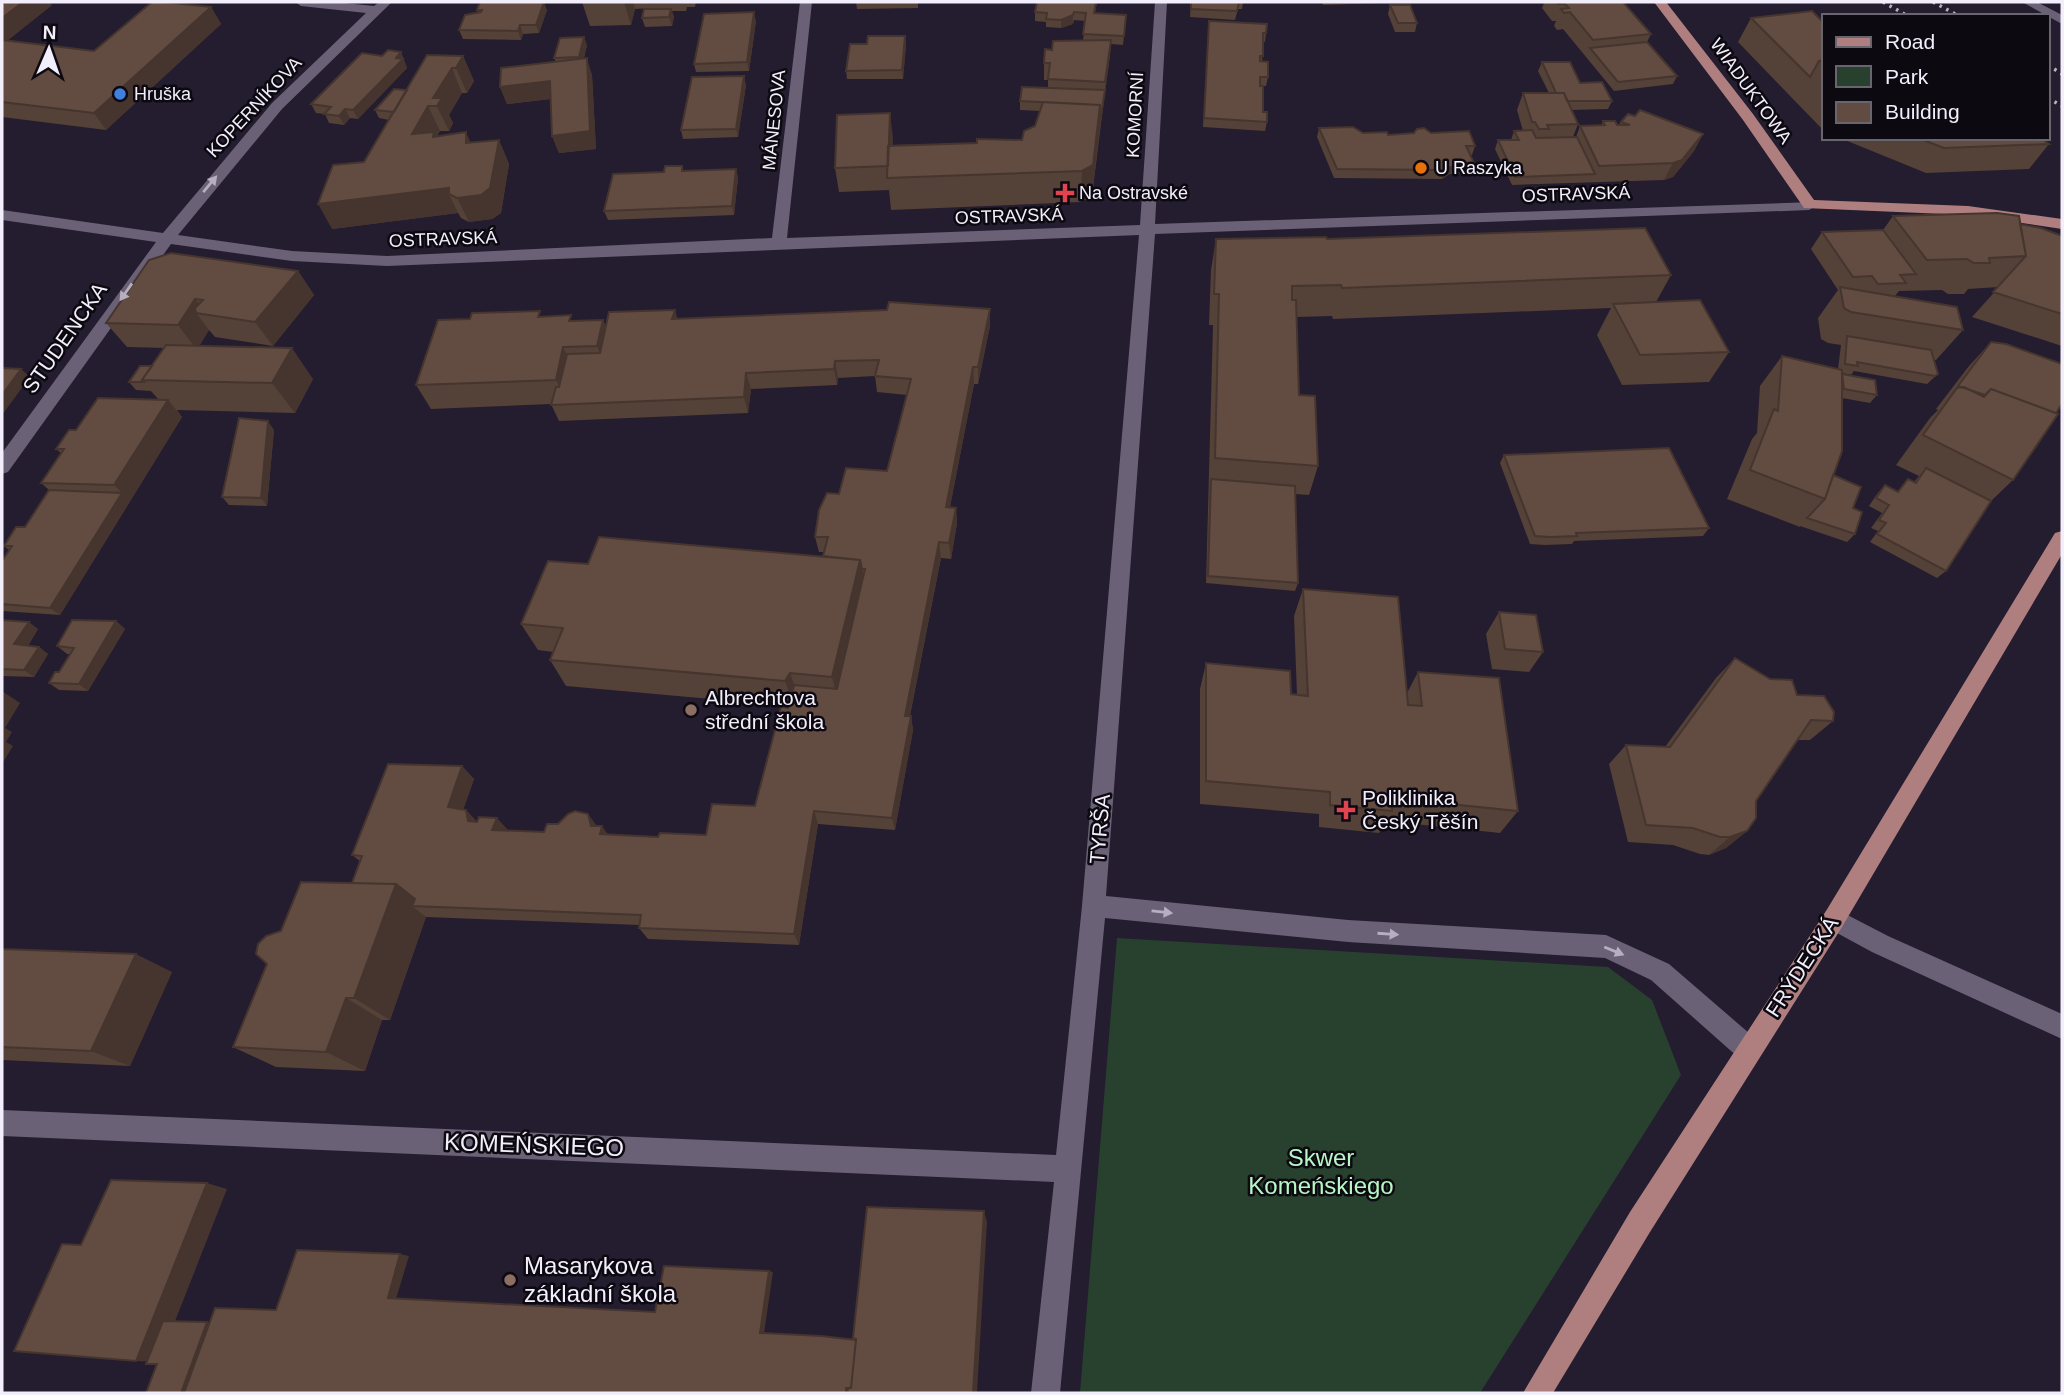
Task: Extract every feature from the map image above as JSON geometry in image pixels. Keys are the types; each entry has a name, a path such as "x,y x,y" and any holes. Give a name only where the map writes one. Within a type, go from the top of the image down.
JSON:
{"main road":[{"name":"WIADUKTOWA","path":"1660,2 1748,117 1808,205"},
{"name":"OSTRAVSKÁ","path":"1808,205 1953,210 2032,217 2062,224"},
{"name":"FRÝDECKÁ","path":"1537,1393 1748,1049 1834,919 2062,538"}],"street":[{"name":"KOPERNÍKOVA","path":"301,2 381,6"},
{"name":"MÁNESOVA","path":"779,243 806,2"},
{"name":"KOMORNÍ","path":"1144,264 1161,2"},
{"path":"2028,2 2062,20"},
{"name":"KOPERNÍKOVA","path":"166,237 274,109 381,6"},
{"name":"OSTRAVSKÁ","path":"2,215 292,256 387,261 779,243 1808,205"},
{"name":"STUDENCKA","path":"2,467 166,237"},
{"name":"TYRŠA","path":"1046,1393 1094,906 1144,264"},
{"path":"1094,906 1348,931 1606,947 1660,972 1748,1049"},
{"path":"1834,919 1880,944 2062,1027"},
{"name":"KOMEŃSKIEGO","path":"2,1123 1067,1169"}],"green space":[{"name":"Skwer Komeńskiego","path":"1117,938 1608,967 1652,1000 1681,1075 1480,1393 1080,1393"}],"building":[{"path":"2,2 23,2 2,18"},
{"path":"152,2 211,7 94,113 2,102 2,40 94,51"},
{"path":"480,2 544,2 536,25 520,25 518,31 459,30 465,15 481,12 482,10 477,10"},
{"path":"1037,2 1096,2 1094,13 1126,15 1124,36 1083,34 1086,13 1074,12 1061,20 1046,19 1047,13 1035,12"},
{"path":"1191,2 1239,2 1237,11 1191,9"},
{"path":"1556,2 1623,2 1651,34 1593,40 1570,12 1564,13 1561,9 1569,8"},
{"path":"1390,5 1410,5 1417,23 1398,23"},
{"path":"644,9 671,9 669,17 642,18"},
{"path":"1812,11 1822,21 1822,60 1810,77 1751,18"},
{"path":"754,12 747,62 694,64 704,14"},
{"path":"1209,21 1267,24 1266,33 1263,33 1263,56 1260,56 1260,61 1268,62 1268,77 1260,77 1260,86 1263,86 1263,112 1267,112 1267,122 1204,118"},
{"path":"868,36 905,36 902,70 846,71 850,44 867,44"},
{"path":"584,37 579,57 554,58 560,38"},
{"path":"1111,40 1105,82 1048,79 1050,63 1044,63 1045,49 1052,50 1053,41"},
{"path":"1647,42 1677,76 1618,82 1590,48"},
{"path":"388,50 401,52 396,58 403,59 353,110 345,109 339,116 324,114 331,107 311,104 362,53 382,56"},
{"path":"427,55 463,56 433,98 442,98 437,106 428,106 412,134 434,132 433,137 466,132 466,143 499,140 490,188 481,195 457,198 449,194 449,188 318,204 333,165 364,162"},
{"path":"587,58 590,131 552,136 550,81 500,87 501,68"},
{"path":"1542,62 1570,62 1580,83 1602,82 1612,101 1567,101 1564,93 1556,93"},
{"path":"744,76 736,129 681,130 692,77"},
{"path":"1022,87 1105,90 1099,128 1100,105 1020,101"},
{"path":"394,89 407,90 394,112 375,110"},
{"path":"1523,93 1564,93 1578,124 1547,125 1549,129 1539,129 1535,122 1532,122"},
{"path":"1043,102 1100,105 1093,165 1082,171 887,178 888,146 977,143 977,139 1022,140 1024,131 1035,126"},
{"path":"1640,110 1703,134 1682,160 1673,163 1599,166 1580,126 1605,125 1603,121 1630,125 1621,122 1628,114 1635,116"},
{"path":"890,113 888,166 835,168 837,115"},
{"path":"1353,127 1363,133 1387,132 1388,135 1414,133 1417,129 1424,128 1431,133 1469,131 1475,146 1466,146 1475,165 1453,166 1445,170 1337,169 1319,128"},
{"path":"1532,130 1536,138 1577,137 1595,174 1515,177 1498,140 1519,140 1514,131"},
{"path":"1923,140 2044,140 2049,144 1944,148"},
{"path":"665,166 682,166 682,171 736,169 732,206 604,211 613,174 664,172"},
{"path":"1997,213 2019,216 2026,256 1989,258 1990,263 1974,263 1967,259 1927,260 1893,216"},
{"path":"2020,224 2062,236 2062,314 1993,292 2026,256"},
{"path":"1645,228 1671,275 1342,288 1341,285 1292,286 1292,300 1296,300 1299,395 1315,396 1318,466 1215,458 1219,294 1214,294 1216,239 1327,239"},
{"path":"1883,230 1916,274 1900,275 1906,283 1878,284 1872,276 1853,277 1822,232"},
{"path":"171,253 298,271 255,322 196,313 195,308 203,300 195,299 178,325 106,323 149,260"},
{"path":"1840,287 1957,307 1963,330 1851,312 1844,308"},
{"path":"1700,300 1729,352 1640,355 1613,304"},
{"path":"889,302 990,309 978,367 973,367 946,507 956,508 949,543 939,542 905,716 911,716 892,818 814,811 794,934 639,928 641,915 412,906 415,899 396,884 352,883 362,856 352,855 388,764 462,766 448,807 466,810 468,821 477,822 479,817 497,818 492,830 544,832 547,824 558,824 575,811 588,814 591,826 602,826 600,834 658,837 660,833 706,835 712,804 755,806 781,707 788,708 794,685 837,689 865,569 862,569 860,560 823,556 828,537 815,537 819,510 827,493 839,494 846,468 887,471 911,379 875,376 879,360 835,361 834,369 746,373 744,397 551,405 556,387 559,387 567,354 600,353 609,312 675,310 672,319 887,310"},
{"path":"540,311 538,317 571,315 569,321 603,320 597,346 563,347 556,380 416,385 438,320 470,319 472,313"},
{"path":"1847,336 1931,350 1938,374 1935,376 1857,362 1858,366 1845,364"},
{"path":"1991,342 2006,344 2062,364 2062,404 2056,413 1991,389 1985,395 1958,386"},
{"path":"166,345 292,348 272,383 142,380"},
{"path":"1782,356 1842,370 1842,451 1825,499 1750,470 1774,409 1778,411"},
{"path":"140,366 152,366 142,380 144,382 129,382"},
{"path":"2,368 21,369 2,395"},
{"path":"1842,374 1875,380 1877,395 1844,389"},
{"path":"1964,387 1984,397 1991,389 2058,414 2013,480 1923,435 1957,388"},
{"path":"98,398 168,400 114,485 41,483 64,449 56,449 69,430 76,430"},
{"path":"239,418 268,421 261,498 222,497"},
{"path":"1669,448 1709,528 1535,536 1504,455"},
{"path":"1926,468 1991,501 1946,571 1877,534 1886,523 1879,520 1889,505 1876,498 1885,485 1898,492 1908,479 1916,483"},
{"path":"1833,475 1861,487 1853,508 1862,512 1855,534 1807,518 1825,499"},
{"path":"1211,479 1295,486 1298,583 1208,576"},
{"path":"49,490 122,493 50,608 2,604 2,561 12,546 4,546 16,527 25,527"},
{"path":"599,537 860,560 832,677 790,673 785,681 550,660 563,628 521,624 548,561 588,564"},
{"path":"1303,589 1398,597 1408,705 1422,706 1418,672 1499,678 1518,811 1392,798 1392,811 1330,805 1330,792 1206,781 1206,663 1290,671 1291,694 1308,696"},
{"path":"1499,612 1536,615 1543,652 1505,649"},
{"path":"2,620 29,622 14,644 39,647 24,670 2,669"},
{"path":"72,620 116,621 79,684 49,683 74,648 57,646"},
{"path":"1735,658 1770,679 1792,680 1797,695 1824,696 1834,712 1833,721 1811,720 1756,801 1756,818 1747,831 1730,837 1720,837 1693,828 1646,825 1626,745 1670,747"},
{"path":"301,882 396,884 354,998 346,998 326,1052 233,1047 267,964 256,954 258,944 266,936 281,931"},
{"path":"2,949 136,954 91,1051 2,1047"},
{"path":"111,1180 207,1183 136,1361 14,1351 62,1244 81,1245"},
{"path":"867,1207 984,1211 973,1393 847,1393 848,1388 851,1388 856,1339 853,1338"},
{"path":"297,1250 400,1254 388,1298 655,1312 664,1266 769,1271 760,1333 856,1340 851,1388 846,1388 846,1393 184,1393 215,1308 276,1310"},
{"path":"163,1321 207,1322 181,1393 146,1393 157,1364 146,1364"}],"railway":[{"path":"1883,2 1904,14"},
{"path":"1933,2 1955,14"},
{"path":"2050,66 2062,74"},
{"path":"2050,99 2062,106"}],"place":[{"name":"Hruška","path":"120,94"},
{"name":"U Raszyka","path":"1421,168"},
{"name":"Na Ostravské","path":"1065,193"},
{"name":"Albrechtova střední škola","path":"691,710"},
{"name":"Poliklinika Český Těšín","path":"1346,810"},
{"name":"Masarykova základní škola","path":"510,1280"}]}
